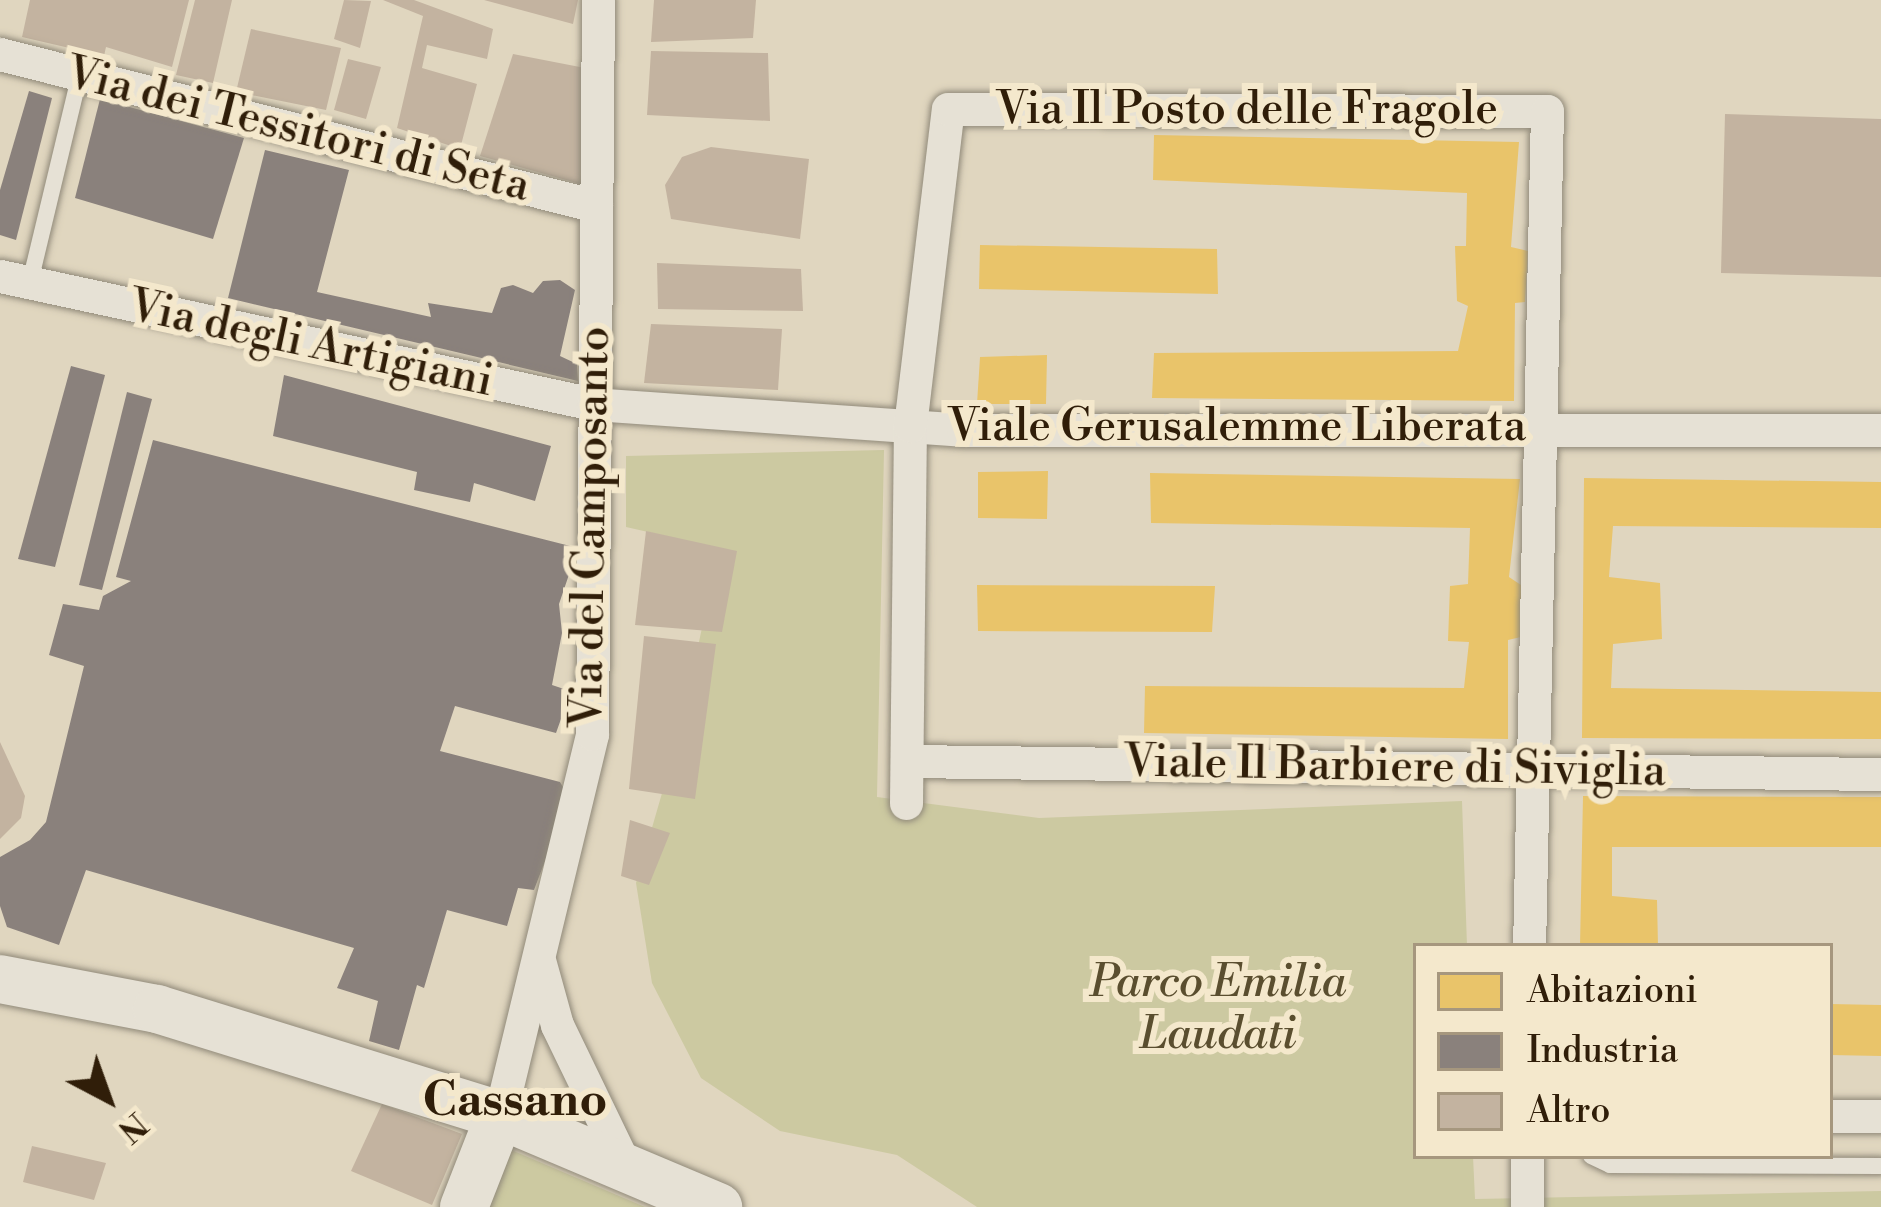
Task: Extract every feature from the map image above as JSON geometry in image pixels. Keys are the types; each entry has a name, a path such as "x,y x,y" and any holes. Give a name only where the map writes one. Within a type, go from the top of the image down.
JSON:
{"main road":[{"path":"5,970 158,1009 500,1115 718,1207"},
{"path":"464,1207 500,1115"}],"street":[{"name":"Via del Camposanto","path":"500,1115 592,734 598,0"},
{"name":"Via dei Tessitori di Seta","path":"0,54 596,206"},
{"name":"Via Il Posto delle Fragole","path":"910,426 947,110 1547,111 1538,427"},
{"name":"Via degli Artigiani","path":"15,279 593,404"},
{"name":"Viale Gerusalemme Liberata","path":"593,404 910,426 1881,430"},
{"path":"907,803 910,426"},
{"path":"1529,943 1538,427"},
{"name":"Viale Il Barbiere di Siviglia","path":"908,761 1881,774"},
{"path":"538,956 566,1046 626,1168"},
{"path":"1833,1116 1881,1116"},
{"path":"1527,1159 1527,1207"}],"lane":[{"name":"Via degli Artigiani","path":"15,279 80,74"},
{"path":"1597,1159 1610,1165 1881,1166"}],"green space":[{"name":"Parco Emilia Laudati","path":"884,450 877,797 1039,818 1462,801 1467,943 1413,943 1413,1159 1473,1159 1475,1199 1881,1191 1881,1207 977,1207 897,1155 780,1131 701,1078 652,983 636,883 680,731 719,548 626,527 626,456"},
{"path":"509,1149 645,1207 485,1207"}],"building: Abitazioni":[{"path":"1154,135 1519,142 1511,247 1528,251 1525,302 1515,303 1514,401 1152,398 1154,353 1458,351 1468,306 1457,301 1455,246 1466,246 1467,193 1153,180"},
{"path":"980,245 1217,249 1218,294 979,289"},
{"path":"1047,355 1046,404 977,404 980,357"},
{"path":"1048,471 1047,519 978,518 978,472"},
{"path":"1150,473 1520,479 1509,577 1521,585 1521,637 1508,640 1508,739 1144,733 1145,686 1464,688 1469,642 1448,641 1450,586 1468,584 1470,528 1151,523"},
{"path":"1584,478 1881,482 1881,528 1613,526 1609,577 1660,583 1662,639 1613,644 1611,688 1881,692 1881,739 1582,738"},
{"path":"977,585 1215,586 1212,632 978,631"},
{"path":"1583,796 1881,797 1881,847 1612,847 1612,896 1657,900 1658,943 1580,943"},
{"path":"1833,1004 1881,1005 1881,1056 1833,1055"}],"building: Industria":[{"path":"29,91 52,98 16,240 0,235 0,190"},
{"path":"100,99 244,138 213,239 75,198"},
{"path":"265,150 349,170 317,292 431,317 428,303 492,313 501,288 513,285 533,293 543,281 560,280 575,290 560,356 577,364 578,381 228,298"},
{"path":"71,366 105,375 55,567 18,559"},
{"path":"284,375 551,446 535,501 474,483 470,502 414,490 417,472 273,436"},
{"path":"127,392 152,399 102,590 79,585"},
{"path":"153,440 578,548 559,604 562,633 552,685 576,693 572,712 561,719 556,733 455,706 440,751 560,782 567,794 561,819 534,890 518,888 507,926 447,910 424,988 417,985 399,1050 369,1041 378,1001 337,988 354,948 86,870 59,945 7,927 0,906 0,857 30,840 46,822 84,666 49,655 63,604 99,610 103,596 131,581 116,577"}],"building: Altro":[{"path":"30,0 189,0 172,67 106,47 104,56 22,37"},
{"path":"195,0 232,0 213,83 176,75"},
{"path":"344,0 371,1 360,48 334,39"},
{"path":"383,0 414,0 493,29 487,59 427,45 422,68 477,84 460,149 397,128 423,16"},
{"path":"484,0 578,0 573,24"},
{"path":"654,0 756,0 753,38 651,42"},
{"path":"251,29 341,48 326,110 236,92"},
{"path":"651,51 768,53 770,121 647,115"},
{"path":"513,54 585,68 584,185 480,156"},
{"path":"348,59 381,67 366,119 334,110"},
{"path":"1725,114 1881,119 1881,277 1721,273"},
{"path":"711,147 809,159 800,239 671,219 665,185 682,157"},
{"path":"657,263 801,269 803,311 658,309"},
{"path":"651,324 782,329 778,390 644,383"},
{"path":"646,531 737,551 722,632 635,625"},
{"path":"644,636 716,644 695,799 629,789"},
{"path":"0,742 25,796 21,818 0,839"},
{"path":"630,820 670,833 649,885 621,876"},
{"path":"382,1104 462,1134 432,1205 351,1171"},
{"path":"32,1146 106,1163 94,1200 23,1182"}],"district":[{"name":"Cassano","path":"515,1102"}]}
